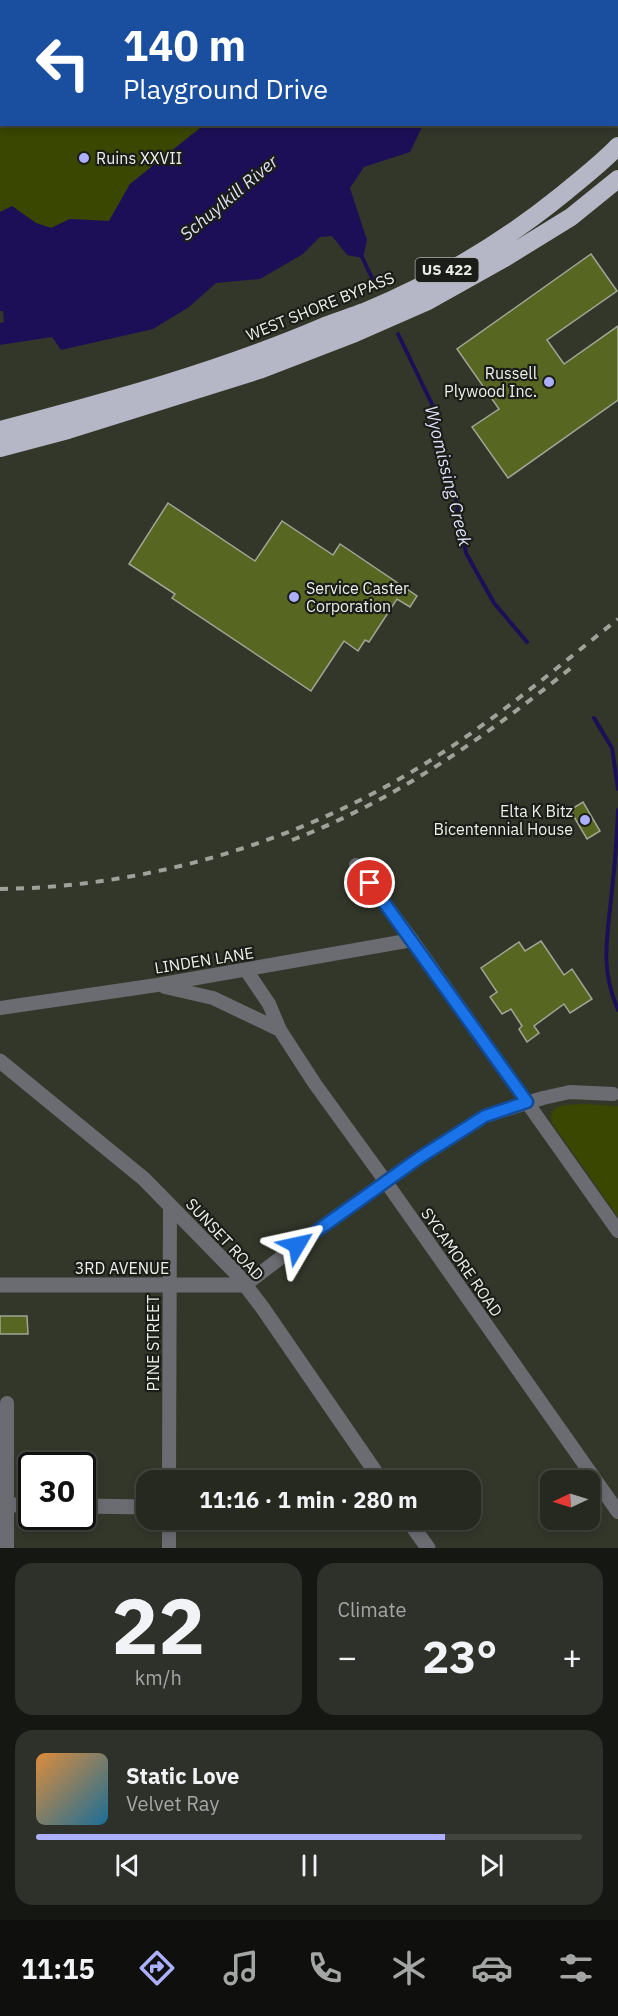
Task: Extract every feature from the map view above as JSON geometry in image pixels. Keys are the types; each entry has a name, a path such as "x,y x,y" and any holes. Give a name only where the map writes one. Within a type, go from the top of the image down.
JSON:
{"highway":[{"name":"WEST SHORE BYPASS","path":"0,448 68,430 256,362 404,293 500,240 539,213 609,156 618,146"},
{"name":"WEST SHORE BYPASS","path":"0,430 256,362 355,333 428,301 502,259 571,217 618,179"}],"street":[{"path":"356,865 412,940 618,1231"},
{"name":"LINDEN LANE","path":"0,1008 157,985 412,940"},
{"name":"SYCAMORE ROAD","path":"246,970 269,1004 280,1030 315,1084 618,1512"},
{"path":"157,985 213,998 280,1030"},
{"name":"SUNSET ROAD","path":"0,1061 144,1179 236,1273 374,1470"},
{"path":"245,1285 419,1158 485,1116 527,1102 570,1092 613,1094"},
{"name":"PINE STREET","path":"169,1470 170,1206"},
{"name":"3RD AVENUE","path":"0,1285 245,1285"},
{"path":"7,1403 4,1505 7,1548"},
{"path":"96,1506 136,1507"},
{"path":"169,1530 169,1548"},
{"path":"415,1530 428,1548"}],"green space":[{"path":"0,126 202,126 130,184 109,221 70,219 51,228 36,223 12,206 0,212"},
{"path":"583,1104 618,1106 618,1217 552,1123 551,1116 555,1108"}],"water":[{"name":"Schuylkill River","path":"203,126 423,126 410,152 364,167 350,188 367,240 363,258 347,255 332,236 320,237 303,254 260,279 216,283 189,307 153,329 61,350 52,337 0,345 0,323 4,322 3,311 0,311 0,212 12,206 36,223 51,228 70,219 109,221 130,184"}],"building":[{"name":"Russell Plywood Inc.","path":"591,254 617,291 547,340 564,364 618,326 618,400 508,478 472,427 499,409 457,349"},
{"name":"Service Caster Corporation","path":"168,503 255,561 282,521 333,555 340,544 417,596 410,607 397,599 369,642 365,640 358,651 344,641 311,691 172,598 175,594 129,564"},
{"name":"Elta K Bitz Bicentennial House","path":"583,802 600,831 587,839 570,810"},
{"path":"541,941 564,975 572,969 592,999 570,1013 564,1004 534,1026 539,1033 527,1042 519,1029 522,1026 511,1009 502,1014 490,997 497,992 481,968 519,942 525,951"},
{"path":"0,1316 27,1316 28,1334 0,1334"}],"waterway":[{"name":"Wyomissing Creek","path":"361,255 375,284"},
{"name":"Wyomissing Creek","path":"398,334 432,404 436,435 452,479 466,553 494,603 527,642"},
{"name":"Wyomissing Creek","path":"594,718 612,748 618,789"},
{"name":"Wyomissing Creek","path":"618,810 606,950 608,979 618,1010"}],"railway":[{"path":"0,889 109,880 163,870 217,856 320,819 418,768 470,734 618,619"},
{"path":"292,840 367,806 438,765 506,718 571,668"}],"place":[{"name":"Ruins XXVII","path":"84,158"},
{"name":"Russell Plywood Inc.","path":"549,382"},
{"name":"Service Caster Corporation","path":"294,597"},
{"name":"Elta K Bitz Bicentennial House","path":"585,820"}],"route":[{"path":"297,1245 419,1158 485,1116 527,1102 370,883"}]}
